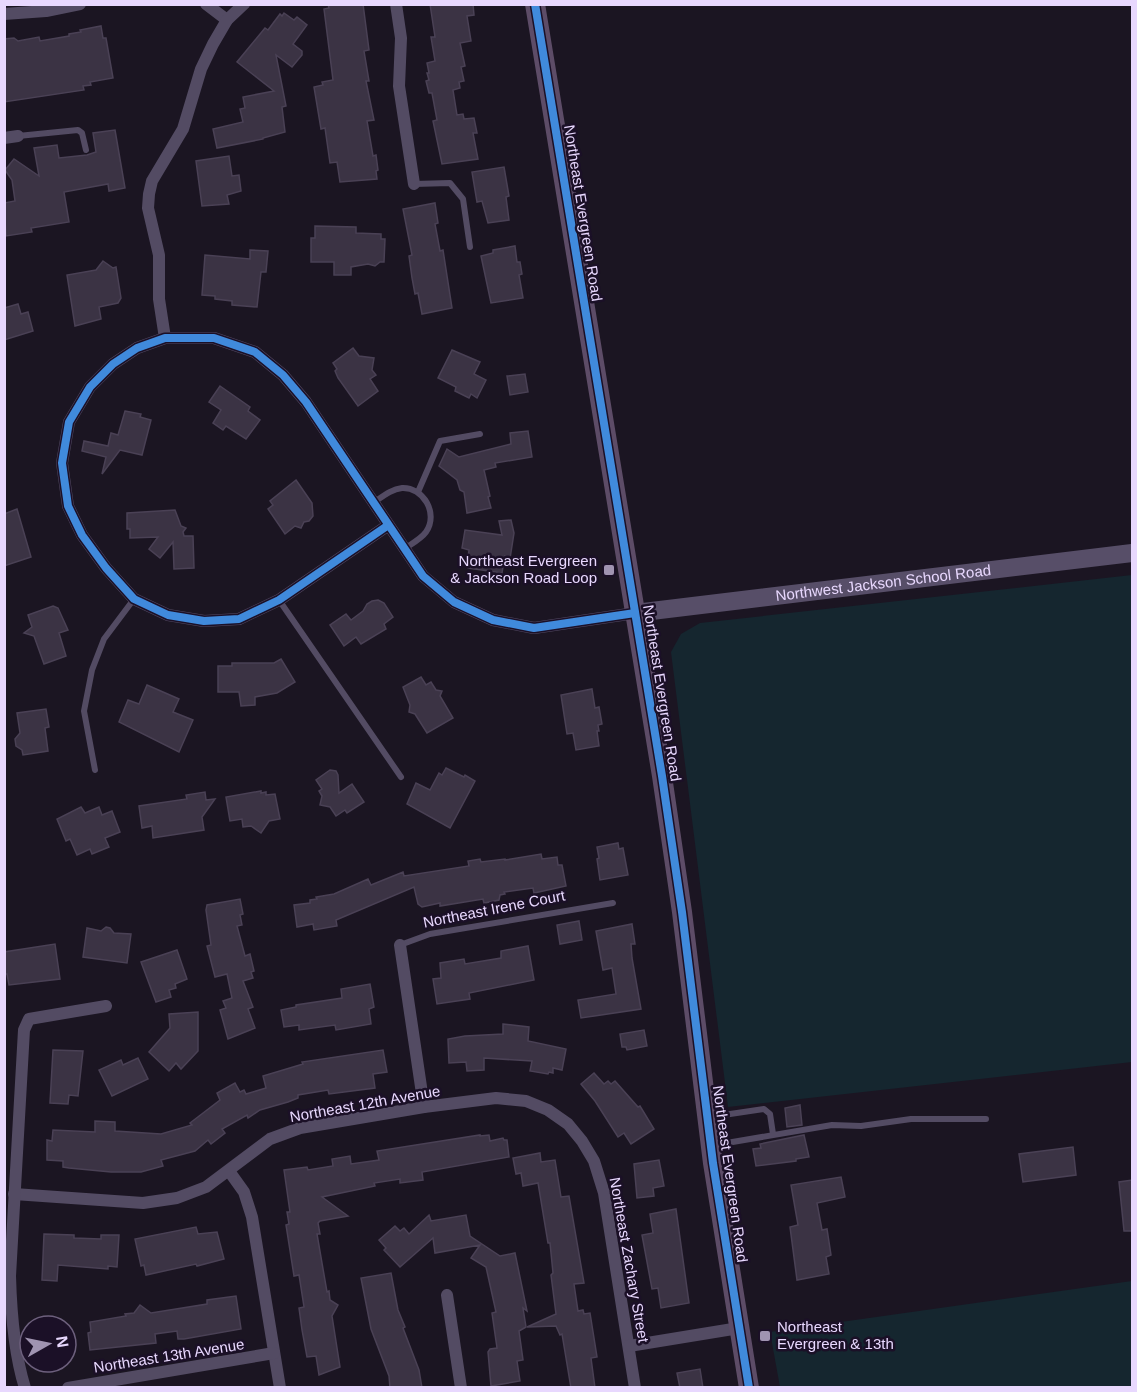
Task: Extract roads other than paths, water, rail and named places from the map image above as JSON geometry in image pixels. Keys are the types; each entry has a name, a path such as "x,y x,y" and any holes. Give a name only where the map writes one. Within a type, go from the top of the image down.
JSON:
{"main road":[{"name":"Northeast Evergreen Road","path":"535,4 682,912 707,1117 749,1388"},
{"name":"Northwest Jackson School Road","path":"635,613 1132,553"}],"street":[{"path":"4,14 46,11 60,6 66,8 80,4"},
{"path":"206,4 227,20"},
{"path":"165,338 159,299 159,255 148,208 152,181 183,129 201,69 227,20 244,4"},
{"path":"396,4 401,38 399,86 414,184"},
{"path":"4,138 18,136"},
{"path":"387,526 279,600 239,619 204,621 168,615 134,598 106,568 82,536 68,506 62,463 69,422 90,387 113,363 137,348 165,338 214,338 255,352 283,375 306,402 387,526 423,576 454,602 493,620 534,628 635,613"},
{"name":"Northeast Irene Court","path":"400,945 424,1107"},
{"path":"26,1388 10,1301 24,1030 29,1019 106,1006"},
{"name":"Northeast 12th Avenue","path":"14,1194 143,1203 177,1197 206,1187 270,1139 300,1128 424,1107 496,1098 526,1101 548,1110 568,1124 582,1141"},
{"name":"Northeast Zachary Street","path":"582,1141 594,1161 604,1193 635,1388"},
{"path":"229,1171 244,1192 252,1217 280,1388"},
{"path":"447,1295 461,1388"},
{"path":"629,1346 739,1328"},
{"name":"Northeast 13th Avenue","path":"68,1388 274,1353"}],"lane":[{"path":"18,136 78,130 82,133 86,150"},
{"path":"414,184 450,183 463,199 470,247"},
{"path":"418,492 440,441 480,434"},
{"path":"373,503 395,489 418,492 429,509 429,525 425,532 404,549"},
{"path":"95,770 84,711 92,670 104,639 134,598"},
{"path":"279,600 401,777"},
{"name":"Northeast Irene Court","path":"400,945 430,934 614,903"},
{"path":"707,1117 764,1109 770,1114 773,1134"},
{"path":"711,1145 832,1125 861,1126 911,1119 986,1119"}],"place":[{"name":"Northeast Evergreen & Jackson Road Loop","path":"609,570"},
{"name":"Northeast Evergreen & 13th","path":"765,1336"}]}
